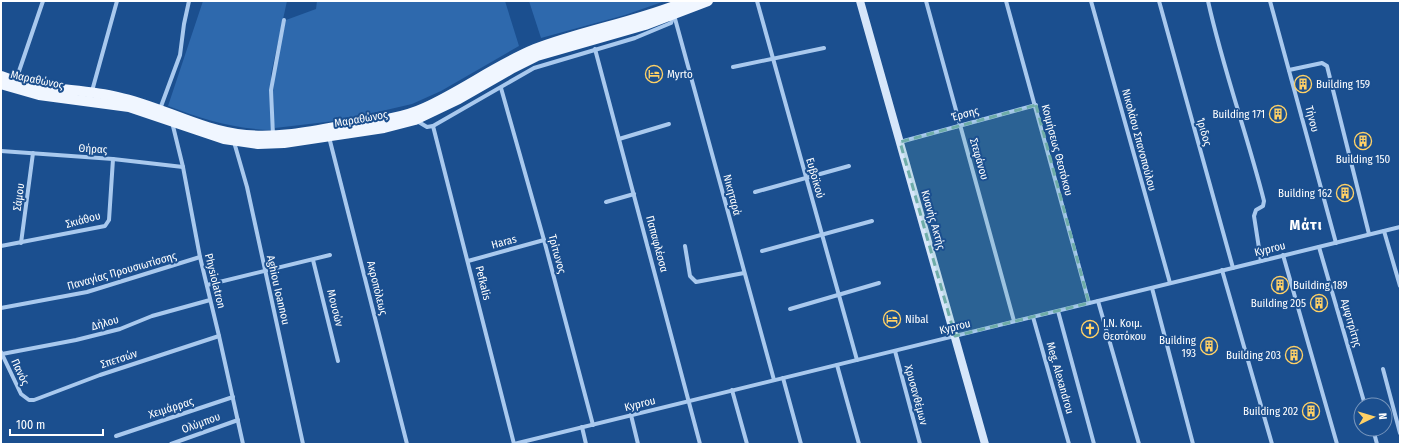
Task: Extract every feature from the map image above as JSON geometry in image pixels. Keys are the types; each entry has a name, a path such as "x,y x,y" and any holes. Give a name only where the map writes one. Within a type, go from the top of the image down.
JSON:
{"main road":[{"name":"Μαραθώνος","path":"1,76 16,82 42,88 123,98 227,132 247,135 273,135 382,120 415,112 454,93 508,61 535,49 643,17 687,1"},
{"name":"Μαραθώνος","path":"1,84 39,95 129,107 211,136 234,141 272,144 384,128 415,120 459,99 513,68 538,56 645,25 708,1"}],"street":[{"path":"16,82 43,1"},
{"path":"92,93 116,1"},
{"path":"160,109 180,55 189,1"},
{"name":"Ευβοϊκού","path":"757,1 857,360"},
{"name":"Κυανής Ακτής","path":"860,1 985,444"},
{"name":"Στεφάνου","path":"926,1 1014,321"},
{"name":"Κοιμήσεως Θεοτόκου","path":"1006,1 1036,105 1089,303"},
{"name":"Νικολάου Σπανοπούλου","path":"1091,1 1170,283"},
{"name":"Ίριδος","path":"1159,1 1233,268"},
{"path":"1208,1 1216,37 1254,158 1264,201 1263,206 1256,210 1254,216 1261,261"},
{"name":"Τήνου","path":"1270,1 1336,243"},
{"path":"415,120 427,127 433,126 534,68 659,29 672,23 674,14"},
{"name":"Νικηταρά","path":"674,14 774,380"},
{"path":"273,135 271,90 284,20"},
{"path":"732,67 824,48"},
{"name":"Παπαφλέσσα","path":"595,49 700,444"},
{"path":"1289,70 1322,63 1327,66 1369,234"},
{"name":"Τρίτωνος","path":"501,88 544,240 593,425"},
{"name":"Έρσης","path":"900,142 1036,105"},
{"name":"Physiolatron","path":"172,122 183,167 200,257 220,336 238,420 241,444"},
{"path":"619,139 669,124"},
{"name":"Pefkalis","path":"433,126 514,444"},
{"name":"Ακροπόλεως","path":"329,137 407,444"},
{"name":"Aghiou Ioannou","path":"234,141 247,188 303,444"},
{"name":"Θήρας","path":"1,151 113,159 183,167"},
{"name":"Σάμου","path":"21,243 33,153"},
{"name":"Σκιάθου","path":"1,246 104,226 108,223 113,159"},
{"path":"755,192 849,166"},
{"path":"606,202 634,194"},
{"path":"762,251 872,221"},
{"name":"Kyprou","path":"514,444 524,443 732,390 1400,227"},
{"path":"1384,231 1400,286"},
{"name":"Haras","path":"468,261 544,240"},
{"path":"685,246 690,276 696,282 744,273"},
{"name":"Αμφιτρίτης","path":"1319,247 1363,397"},
{"path":"207,285 330,255"},
{"path":"1283,255 1337,444"},
{"name":"Παναγίας Προυσιωτίσσης","path":"1,308 87,292 200,257"},
{"name":"Μουσών","path":"313,260 338,361"},
{"path":"1222,270 1272,444"},
{"path":"790,309 879,283"},
{"path":"1152,288 1193,444"},
{"name":"Δήλου","path":"1,353 76,340 120,329 152,316 210,300"},
{"path":"1098,301 1139,444"},
{"path":"1058,311 1094,444"},
{"name":"Meg. Alexandrou","path":"1033,317 1069,444"},
{"name":"Σπετσών","path":"26,398 37,400 100,375 220,336"},
{"name":"Χρυσανθέμων","path":"895,351 920,444"},
{"name":"Πανός","path":"1,353 20,394 26,398"},
{"path":"837,365 859,444"},
{"path":"1383,369 1400,433"},
{"path":"783,378 801,444"},
{"path":"732,390 747,444"},
{"name":"Χειμάρρας","path":"116,436 233,397"},
{"path":"631,415 638,444"},
{"name":"Ολύμπου","path":"171,444 238,420"},
{"path":"582,428 586,444"}],"highlighted area":[{"path":"1036,105 1089,303 955,336 900,142"}],"shaded area":[{"path":"203,1 287,1 271,74 271,130 244,128 218,122 168,106"},
{"path":"317,1 505,1 519,46 441,91 412,104 343,120 275,128 273,90 274,75 286,20 316,9"},
{"path":"529,1 665,1 625,15 541,38"}],"place":[{"name":"Myrto","path":"654,74"},
{"name":"Building 159","path":"1303,84"},
{"name":"Building 171","path":"1278,114"},
{"name":"Building 150","path":"1363,141"},
{"name":"Building 162","path":"1345,193"},
{"name":"Building 189","path":"1280,285"},
{"name":"Building 205","path":"1319,303"},
{"name":"Nibal","path":"892,319"},
{"name":"Ι.Ν. Κοιμ. Θεοτόκου","path":"1090,329"},
{"name":"Building 193","path":"1209,346"},
{"name":"Building 203","path":"1294,355"},
{"name":"Building 202","path":"1311,411"}],"district":[{"name":"Μάτι","path":"1306,225"}]}
